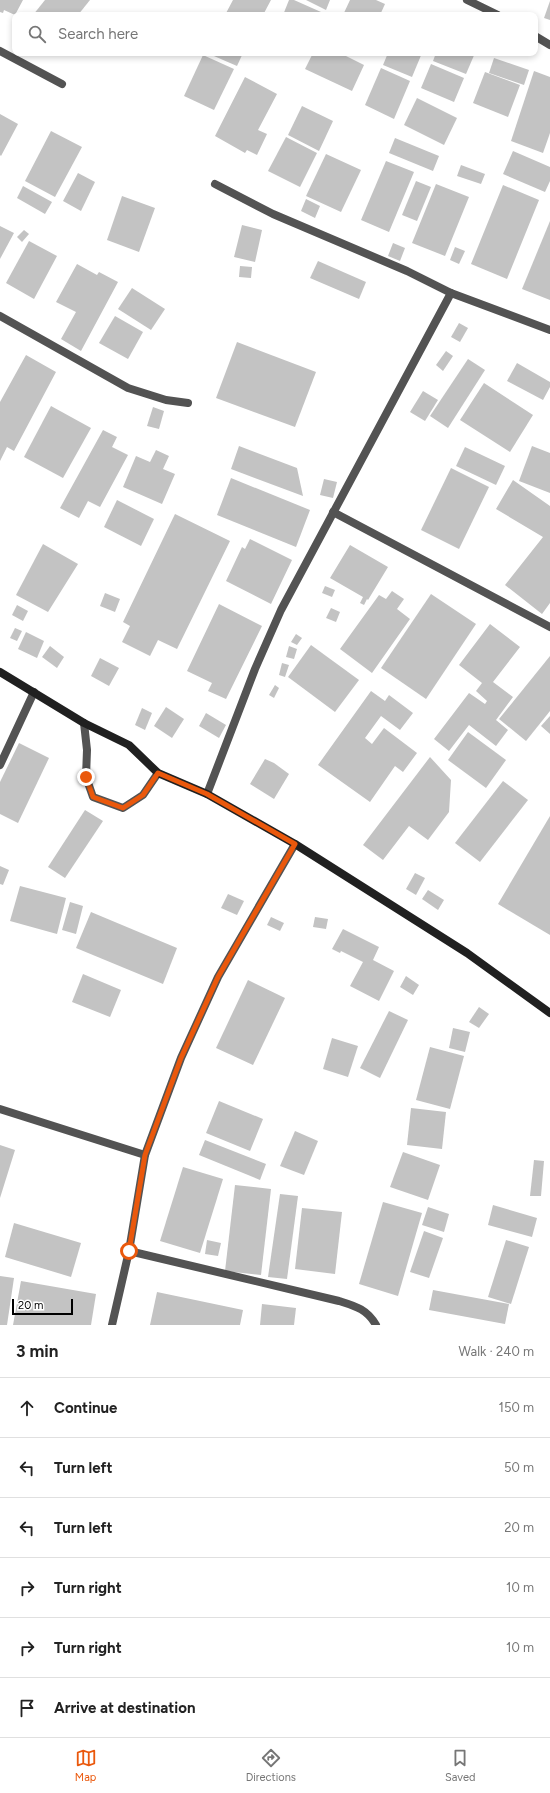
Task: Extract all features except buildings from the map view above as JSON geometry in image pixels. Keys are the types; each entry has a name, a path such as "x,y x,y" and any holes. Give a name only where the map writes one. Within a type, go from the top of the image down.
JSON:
{"main road":[{"path":"0,672 84,723 129,745 158,773 207,794 295,844 467,953 550,1013"}],"street":[{"path":"467,0 492,12"},
{"path":"538,38 550,45"},
{"path":"0,51 62,84"},
{"path":"215,184 273,214 407,271 451,293 550,330"},
{"path":"207,794 255,669 281,610 451,293"},
{"path":"0,316 128,388 166,400 188,403"},
{"path":"333,512 550,627"},
{"path":"0,765 34,692"},
{"path":"84,723 87,750 86,777 93,797 123,808 143,795 158,773"},
{"path":"112,1325 129,1251 145,1155 181,1058 218,977 295,844"},
{"path":"0,1110 145,1155"},
{"path":"129,1251 339,1301 361,1308 369,1315 376,1325"}],"route":[{"path":"86,777 93,797 123,808 143,795 158,773 207,794 295,844 218,977 181,1058 145,1155 129,1251"}]}
